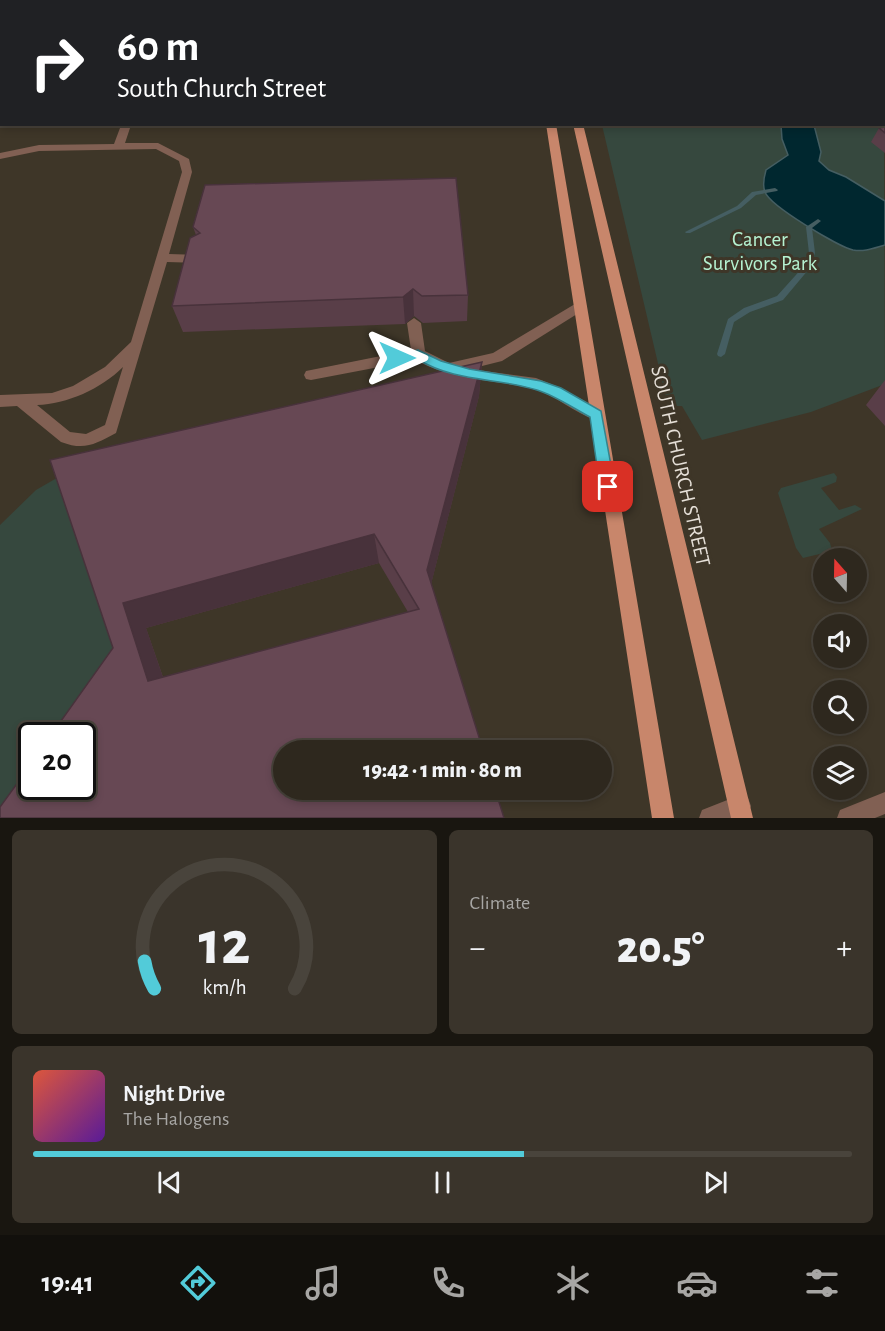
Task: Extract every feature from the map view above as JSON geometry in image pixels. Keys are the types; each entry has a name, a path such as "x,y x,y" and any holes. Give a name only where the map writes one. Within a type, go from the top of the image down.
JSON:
{"main road":[{"path":"551,126 663,818"},
{"name":"SOUTH CHURCH STREET","path":"578,126 741,812"}],"street":[{"path":"118,147 125,128"},
{"path":"0,156 39,148 158,146 184,159 187,172 111,429 87,441 66,438 21,401"},
{"path":"161,258 201,259"},
{"path":"451,368 497,357 580,306"},
{"path":"414,323 418,354"},
{"path":"0,401 52,399 78,390 110,371 137,344"},
{"path":"311,375 418,354 437,365 504,381 536,384 596,414"},
{"path":"848,818 885,803"},
{"path":"710,818 741,812"}],"green space":[{"name":"Cancer Survivors Park","path":"602,126 884,126 885,384 811,412 702,440 682,406 668,406"},
{"path":"69,471 138,671 93,722 18,722 18,800 0,818 0,525 36,490"},
{"path":"834,473 837,477 836,482 821,488 839,510 855,505 862,509 819,529 831,548 813,548 813,556 803,558 796,548 778,493 781,488"}],"water":[{"path":"781,126 814,126 821,152 819,161 829,170 846,177 885,201 885,245 862,250 845,247 806,225 779,207 770,198 765,192 764,178 766,170 788,155 782,139"}],"building":[{"path":"456,178 468,295 422,296 413,289 403,297 172,306 190,238 200,233 193,227 205,185"},
{"path":"482,362 427,570 480,740 273,740 273,800 498,800 504,818 0,818 0,807 18,782 18,800 96,800 96,722 60,722 113,648 50,460","holes":["374,534 419,609 148,681 123,603"]}],"waterway":[{"path":"688,232 739,207 754,193 775,190"},
{"path":"721,354 731,321 747,310 780,298 807,267 812,253 809,227 818,221"}],"route":[{"path":"397,358 418,354 437,365 469,374 536,384 596,414 608,487"}]}
